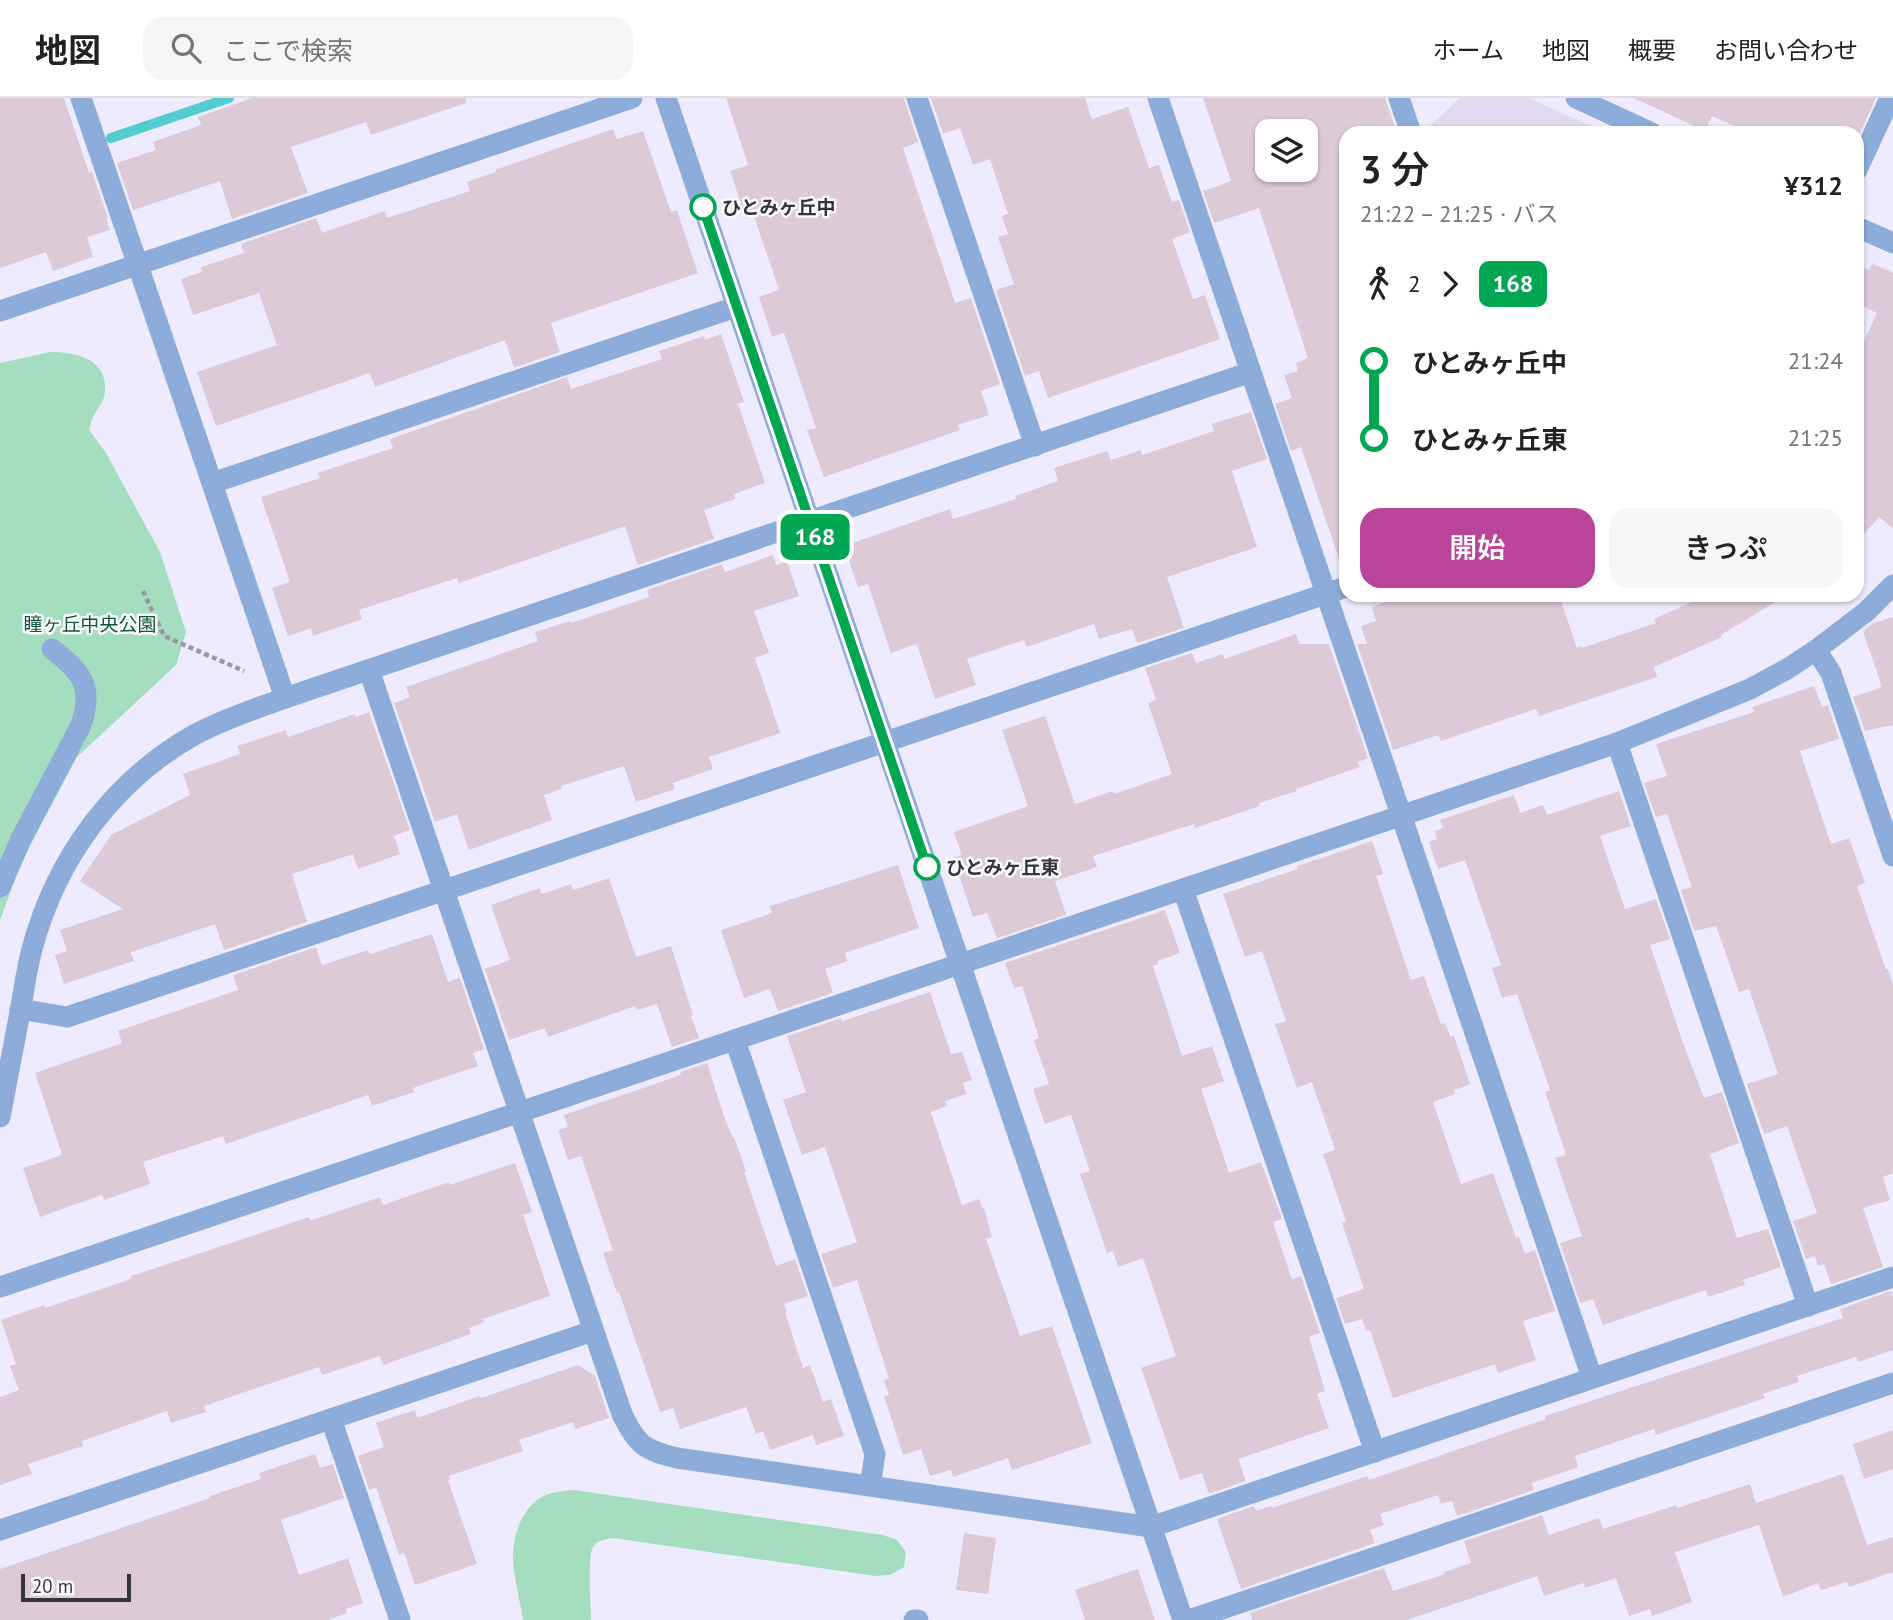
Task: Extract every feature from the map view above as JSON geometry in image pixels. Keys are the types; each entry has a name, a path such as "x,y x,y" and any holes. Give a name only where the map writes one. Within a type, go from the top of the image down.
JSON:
{"street":[{"path":"80,98 285,698"},
{"path":"0,311 632,98"},
{"path":"666,98 1183,1620"},
{"path":"917,98 1035,446"},
{"path":"20,1009 67,1017 1336,590 1251,373 1158,98"},
{"path":"1399,98 1409,126"},
{"path":"1576,98 1637,126"},
{"path":"1864,155 1890,98"},
{"path":"1864,230 1893,243"},
{"path":"212,483 737,307"},
{"path":"0,1117 32,950 46,906 65,864 122,789 157,759 196,734 238,714 1251,373"},
{"path":"0,1287 1617,743 1750,689 1787,669 1867,611 1893,585"},
{"path":"1339,602 1401,816 1592,1378"},
{"path":"0,887 86,710 86,692 81,677 70,663 52,649"},
{"path":"1816,650 1831,673 1893,856"},
{"path":"369,670 622,1414 633,1437 653,1452 677,1458 1151,1527 1893,1277"},
{"path":"1617,743 1808,1306"},
{"path":"1183,889 1374,1452"},
{"path":"735,1040 875,1454 870,1486"},
{"path":"0,1530 593,1331"},
{"path":"1189,1620 1893,1383"},
{"path":"331,1419 400,1620"}],"path":[{"path":"143,591 164,636 245,671"}],"shaded area":[{"path":"1460,98 1529,98 1591,126 1429,126"}],"green space":[{"name":"瞳ヶ丘中央公園","path":"50,352 69,353 87,359 101,371 105,394 92,418 89,430 106,453 160,552 186,632 176,665 77,757 31,844 0,920 0,363"},
{"path":"574,1490 883,1535 897,1540 906,1552 904,1567 890,1575 875,1576 610,1538 597,1543 591,1552 591,1620 523,1620 513,1560 518,1527 531,1505 541,1497"}],"building":[{"path":"0,98 64,98 89,173 92,172 108,218 106,219 110,230 87,237 93,257 53,271 46,252 0,268"},
{"path":"252,98 465,98 466,103 371,135 366,122 291,147 308,193 232,219 220,181 133,210 117,163 156,150 153,142 201,125 198,117"},
{"path":"726,98 904,98 918,142 903,148 955,303 971,298 1000,384 981,391 989,415 958,425 960,430 824,477 807,430 816,428 784,333 772,337 759,297 779,290 754,216 746,218 730,171 748,165"},
{"path":"931,98 1085,98 1092,119 1128,107 1149,168 1159,165 1172,202 1179,200 1190,232 1172,239 1193,299 1205,295 1220,339 1048,398 1039,371 1025,376 996,290 1014,284 998,237 1008,234 1002,216 1008,214 990,159 973,165 960,128 943,134"},
{"path":"1203,98 1385,98 1395,126 1339,126 1339,559 1301,447 1291,451 1275,404 1292,398 1284,375 1298,371 1296,363 1308,358 1259,208 1214,223 1203,191 1231,181"},
{"path":"1634,98 1876,98 1863,126 1735,126 1712,116 1707,126 1694,126"},
{"path":"613,129 617,139 643,131 671,212 677,210 698,273 551,323 560,352 514,368 505,340 375,387 370,373 216,426 197,372 277,345 259,293 193,315 181,279 202,272 201,267 244,253 241,244 316,218 322,233 385,211 387,218 470,191 467,182"},
{"path":"1872,263 1893,273 1893,528 1879,517 1864,534 1864,341 1877,313 1864,307 1864,268 1869,270"},
{"path":"721,334 744,402 738,404 765,483 734,494 735,499 704,510 714,539 638,565 625,526 459,583 457,578 359,610 362,619 313,636 311,628 288,636 272,588 290,582 261,497 320,478 318,473 393,448 390,440 393,438 567,377 571,389 662,359 659,351 704,336 705,340"},
{"path":"1251,412 1267,459 1232,471 1257,547 1167,577 1184,628 1137,643 1132,629 1099,639 1094,624 1027,647 1024,640 967,659 976,685 935,699 917,644 891,653 868,584 858,587 844,546 950,509 953,519 1016,499 1015,496 1058,481 1054,468 1107,451 1111,460 1141,450 1142,455 1214,431 1212,424"},
{"path":"773,555 776,565 787,561 799,596 754,611 769,653 755,658 780,733 709,757 713,769 673,783 675,789 636,802 624,766 561,786 562,789 544,795 552,820 469,850 457,814 435,822 394,703 410,697 406,687 538,641 535,632 649,597 647,590 722,564 725,572"},
{"path":"1386,602 1561,602 1577,648 1582,648 1656,623 1654,619 1692,602 1775,602 1721,635 1722,637 1654,667 1657,677 1539,716 1536,709 1441,741 1438,735 1393,750 1357,644 1367,644 1361,626 1376,621 1372,607"},
{"path":"1893,617 1893,725 1865,731 1853,697 1882,687 1863,631 1873,623"},
{"path":"1296,634 1299,644 1329,644 1368,758 1358,762 1360,767 1195,828 1194,824 1093,856 1097,867 1055,881 1066,915 997,938 987,913 973,917 953,858 962,855 954,832 1028,806 1002,730 1045,716 1075,804 1113,791 1114,794 1172,774 1148,703 1156,700 1145,668 1192,653 1196,663 1223,654 1224,659"},
{"path":"1814,686 1822,707 1828,705 1839,739 1800,751 1831,844 1849,838 1865,883 1857,886 1893,985 1893,1173 1883,1177 1890,1200 1863,1208 1883,1267 1831,1284 1824,1264 1818,1266 1815,1256 1806,1259 1793,1221 1817,1213 1787,1126 1764,1134 1747,1084 1778,1074 1749,989 1739,992 1716,926 1694,931 1681,890 1692,887 1667,814 1656,817 1644,783 1667,776 1656,744 1754,712 1752,707"},
{"path":"369,712 410,830 394,836 400,854 358,869 353,854 292,874 307,922 224,950 215,924 131,952 134,961 64,984 55,955 67,951 60,930 123,909 80,881 111,835 190,795 183,774 240,754 237,746 286,730 288,737 355,714 356,717"},
{"path":"1619,791 1631,826 1600,836 1625,909 1656,899 1670,939 1650,945 1683,1043 1704,1098 1722,1092 1739,1143 1710,1154 1737,1238 1768,1229 1781,1267 1743,1280 1745,1285 1708,1297 1706,1290 1603,1325 1593,1299 1580,1303 1560,1243 1582,1236 1555,1158 1566,1155 1545,1092 1550,1090 1517,994 1502,998 1492,968 1501,965 1465,860 1438,869 1429,842 1437,839 1435,831 1443,828 1440,820 1514,795 1520,813 1543,805 1547,815"},
{"path":"1372,841 1383,874 1376,876 1411,980 1424,976 1441,1024 1445,1023 1451,1037 1454,1036 1470,1084 1454,1090 1455,1094 1433,1102 1461,1184 1493,1173 1516,1238 1519,1237 1525,1254 1535,1250 1555,1311 1523,1321 1536,1360 1498,1373 1495,1364 1393,1398 1370,1330 1366,1331 1362,1319 1345,1324 1336,1298 1364,1289 1342,1223 1346,1221 1323,1154 1335,1150 1312,1082 1297,1088 1275,1024 1286,1021 1262,951 1245,957 1223,894"},
{"path":"898,865 919,928 845,953 847,961 825,969 833,993 778,1011 770,989 744,998 721,930 772,913 770,906"},
{"path":"609,878 636,957 671,946 699,1038 672,1047 657,1004 637,1010 635,1006 548,1037 545,1028 509,1040 485,969 510,960 491,905 540,888 542,894 571,884 573,890"},
{"path":"1165,910 1180,953 1157,961 1158,964 1153,966 1182,1056 1212,1046 1224,1081 1201,1089 1229,1173 1261,1162 1282,1219 1273,1222 1292,1279 1301,1276 1320,1333 1309,1337 1325,1391 1317,1394 1329,1428 1238,1459 1246,1481 1209,1494 1202,1473 1180,1480 1141,1368 1176,1356 1143,1258 1118,1267 1113,1251 1107,1253 1080,1174 1090,1171 1071,1115 1045,1124 1033,1089 1049,1084 1034,1040 1039,1038 1022,986 1014,988 1005,963"},
{"path":"432,934 448,982 460,978 484,1049 473,1053 478,1066 413,1088 414,1092 372,1106 368,1095 226,1144 223,1136 143,1162 150,1184 104,1200 102,1195 40,1217 23,1168 62,1155 35,1073 122,1043 118,1031 238,990 233,975 316,947 322,965 368,950 370,954"},
{"path":"930,992 951,1054 962,1052 972,1080 963,1083 966,1094 945,1101 947,1106 931,1112 962,1205 979,1199 984,1208 992,1237 986,1239 1020,1336 1052,1326 1092,1443 1012,1470 1008,1458 953,1477 951,1470 930,1476 921,1449 903,1455 884,1396 889,1395 884,1380 889,1378 857,1280 833,1288 821,1254 857,1242 825,1147 802,1155 783,1100 806,1092 787,1036"},
{"path":"707,1063 746,1171 744,1172 776,1266 795,1259 808,1296 784,1304 803,1368 810,1365 823,1402 831,1399 844,1436 816,1445 813,1435 770,1450 763,1431 756,1434 746,1407 680,1429 673,1408 660,1412 603,1253 613,1250 581,1156 568,1160 558,1130 568,1127 564,1115 681,1075 680,1072"},
{"path":"515,1163 532,1212 523,1215 550,1296 483,1319 484,1322 469,1328 471,1334 383,1365 380,1356 322,1375 319,1367 204,1406 206,1412 171,1423 167,1411 82,1441 83,1446 28,1464 32,1474 0,1485 0,1397 19,1390 10,1366 16,1364 1,1320 44,1305 45,1308 131,1279 131,1276 309,1217 310,1221 380,1197 383,1205"},
{"path":"1891,1291 1893,1350 1858,1362 1856,1357 1797,1376 1799,1382 1763,1394 1765,1398 1656,1435 1654,1429 1575,1456 1578,1467 1532,1483 1534,1490 1457,1516 1452,1501 1441,1504 1438,1495 1380,1514 1384,1525 1370,1530 1375,1543 1241,1589 1217,1519 1254,1506 1256,1511 1271,1506 1272,1508 1367,1476 1369,1480 1546,1419 1545,1416 1843,1318 1840,1309"},
{"path":"578,1365 595,1376 609,1418 575,1429 573,1422 519,1440 523,1451 449,1476 448,1480 477,1564 415,1585 404,1553 399,1555 376,1487 369,1490 358,1456 384,1447 376,1423 415,1410 417,1418"},
{"path":"1893,1430 1893,1469 1864,1479 1853,1444"},
{"path":"315,1454 320,1468 333,1464 344,1498 281,1520 299,1575 348,1558 363,1603 346,1609 347,1613 328,1620 0,1620 0,1569 210,1498 261,1479 259,1473"},
{"path":"1843,1474 1867,1545 1893,1537 1893,1572 1849,1587 1847,1582 1821,1590 1818,1583 1783,1597 1759,1525 1675,1552 1692,1602 1652,1616 1650,1609 1629,1616 1616,1578 1585,1588 1584,1583 1544,1596 1537,1576 1407,1620 1252,1620 1250,1613 1384,1568 1393,1591 1445,1574 1444,1572 1471,1563 1464,1541 1542,1515 1549,1535 1599,1518 1603,1529 1750,1484 1756,1503"},
{"path":"964,1533 996,1538 988,1594 956,1590"},
{"path":"1138,1569 1155,1620 1085,1620 1075,1590"}],"waterway":[{"path":"111,138 229,98"}],"bus line":[{"name":"168","path":"703,207 927,867"}],"place":[{"name":"ひとみヶ丘中","path":"703,207"},
{"name":"ひとみヶ丘東","path":"927,867"}]}
